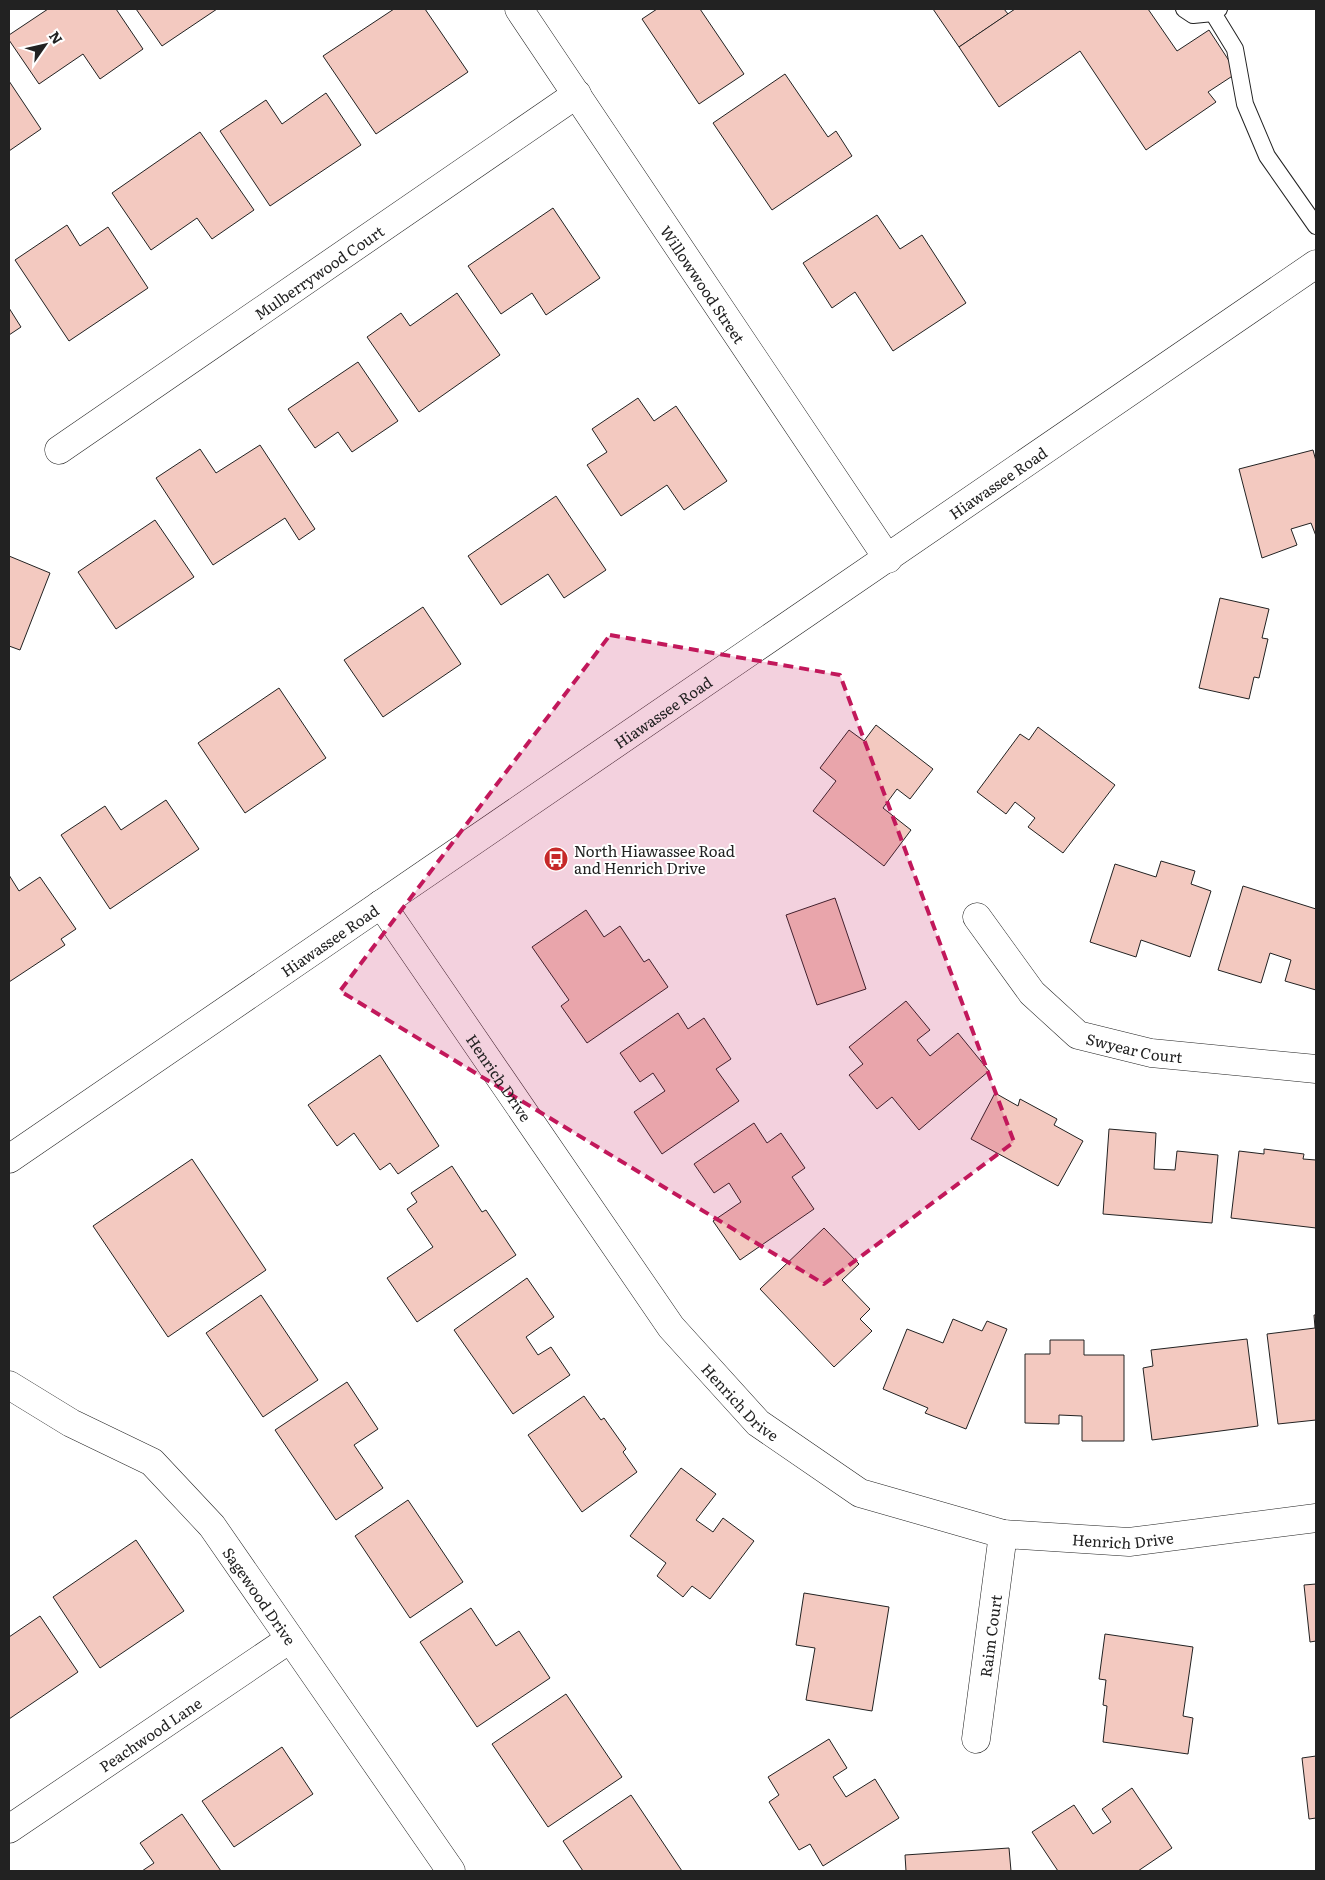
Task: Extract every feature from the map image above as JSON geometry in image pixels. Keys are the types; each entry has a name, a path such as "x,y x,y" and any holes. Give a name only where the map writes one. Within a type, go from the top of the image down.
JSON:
{"street":[{"name":"Willowwood Street","path":"518,9 577,94 888,559"},
{"name":"Mulberrywood Court","path":"59,450 577,94"},
{"name":"Hiawassee Road","path":"9,1159 888,559 1316,264"},
{"name":"Henrich Drive","path":"381,904 671,1327 758,1423 860,1493 1002,1534 1129,1542 1316,1518"},
{"name":"Swyear Court","path":"977,917 1032,993 1078,1035 1151,1053 1316,1070"},
{"name":"Sagewood Drive","path":"9,1385 70,1423 152,1462 212,1526 451,1871"},
{"name":"Raim Court","path":"976,1739 1002,1534"},
{"name":"Peachwood Lane","path":"9,1829 290,1639"}],"lane":[{"path":"1184,9 1193,15 1216,11 1235,49 1245,104 1267,156 1316,226"}],"highlighted area":[{"path":"610,635 840,675 1014,1142 824,1284 340,991"}],"building":[{"path":"48,9 116,9 143,49 100,79 83,54 39,84 9,40 9,35"},
{"path":"136,9 217,9 162,46"},
{"path":"394,9 425,9 468,72 376,134 323,56"},
{"path":"657,9 700,9 744,74 699,104 642,19"},
{"path":"933,9 1004,9 1008,14 959,47"},
{"path":"1015,9 1148,9 1177,51 1209,30 1237,73 1208,92 1216,102 1146,150 1080,51 999,107 959,47"},
{"path":"785,74 828,137 836,131 852,156 772,210 713,123"},
{"path":"9,81 41,129 9,151"},
{"path":"326,93 361,145 270,206 220,131 266,100 282,124"},
{"path":"200,132 254,210 212,239 197,218 151,250 112,193"},
{"path":"553,208 600,278 546,315 532,293 501,314 468,266"},
{"path":"877,215 900,249 922,235 966,303 893,351 855,292 832,308 803,263"},
{"path":"67,225 80,246 108,227 148,288 69,341 15,260"},
{"path":"457,293 500,355 419,412 367,337 401,313 410,326"},
{"path":"9,308 21,327 9,335"},
{"path":"358,362 398,421 352,452 338,432 315,448 288,409"},
{"path":"638,398 654,421 676,406 727,481 684,510 667,485 621,516 587,465 607,452 592,429"},
{"path":"260,445 315,529 299,540 285,518 213,565 156,478 200,449 216,473"},
{"path":"1313,450 1316,461 1316,536 1311,523 1291,529 1297,545 1262,558 1239,469"},
{"path":"556,496 606,570 564,598 548,574 501,605 468,556"},
{"path":"155,520 194,577 116,629 78,572"},
{"path":"9,556 50,573 20,650 9,646"},
{"path":"1220,598 1269,609 1262,638 1268,639 1259,678 1254,677 1249,699 1199,688"},
{"path":"423,607 461,664 383,717 344,660"},
{"path":"279,688 326,758 245,813 198,743"},
{"path":"876,725 933,769 910,799 897,789 883,808 911,830 884,866 813,811 836,781 820,768 849,730 864,741"},
{"path":"1038,727 1115,785 1063,853 1028,827 1035,818 1015,802 1006,814 977,792 1020,734 1029,740"},
{"path":"166,800 199,849 110,909 61,835 105,806 121,830"},
{"path":"1161,861 1195,871 1191,884 1211,891 1190,957 1141,940 1136,957 1090,942 1115,864 1156,877"},
{"path":"9,875 19,891 40,877 76,929 61,939 65,945 9,982"},
{"path":"1243,886 1316,909 1316,990 1285,981 1291,960 1270,953 1261,983 1218,970"},
{"path":"835,898 866,989 817,1005 786,915"},
{"path":"586,910 604,937 620,926 644,962 649,959 668,987 587,1043 561,1006 569,1000 532,947"},
{"path":"906,1001 930,1030 917,1040 930,1056 958,1033 989,1071 919,1130 892,1097 877,1109 849,1075 863,1064 849,1047"},
{"path":"678,1013 688,1029 704,1018 731,1059 716,1069 739,1101 662,1154 634,1112 665,1091 653,1073 640,1082 620,1053"},
{"path":"380,1055 439,1146 398,1174 390,1163 380,1170 354,1133 337,1146 308,1105"},
{"path":"995,1093 1018,1106 1020,1099 1057,1119 1054,1125 1083,1141 1058,1186 971,1139"},
{"path":"754,1123 767,1143 781,1133 805,1168 792,1177 814,1209 740,1260 713,1221 741,1202 729,1183 714,1193 694,1164"},
{"path":"1109,1129 1156,1133 1154,1169 1175,1170 1177,1151 1218,1155 1212,1223 1103,1214"},
{"path":"1264,1149 1304,1154 1303,1159 1316,1160 1316,1228 1231,1218 1239,1151 1264,1154"},
{"path":"192,1159 266,1270 168,1337 93,1226"},
{"path":"452,1166 482,1212 486,1210 516,1255 417,1322 387,1278 433,1247 407,1209 417,1202 411,1193"},
{"path":"824,1228 859,1264 842,1280 870,1309 860,1319 872,1331 834,1367 760,1289"},
{"path":"527,1278 554,1317 526,1337 538,1355 551,1347 570,1375 513,1414 454,1330"},
{"path":"261,1295 318,1380 263,1417 206,1333"},
{"path":"1314,1315 1316,1315 1316,1420 1278,1424 1267,1334 1315,1328"},
{"path":"953,1319 982,1331 987,1321 1007,1329 966,1429 925,1413 928,1408 883,1389 907,1329 943,1343"},
{"path":"1247,1339 1258,1426 1152,1440 1143,1368 1153,1366 1151,1350"},
{"path":"1050,1340 1084,1340 1084,1355 1124,1355 1124,1441 1082,1441 1082,1416 1059,1415 1059,1424 1025,1423 1025,1354 1050,1354"},
{"path":"347,1382 378,1429 354,1445 383,1488 336,1520 275,1430"},
{"path":"584,1396 601,1420 604,1418 626,1449 623,1452 637,1472 582,1512 528,1435"},
{"path":"681,1468 716,1494 696,1520 713,1532 723,1518 754,1541 710,1599 692,1586 683,1597 657,1576 666,1563 630,1536"},
{"path":"408,1500 463,1582 410,1618 355,1536"},
{"path":"136,1540 184,1611 100,1668 53,1597"},
{"path":"1316,1584 1316,1641 1310,1642 1304,1585"},
{"path":"804,1593 889,1607 872,1711 806,1700 815,1648 796,1645"},
{"path":"471,1608 496,1646 519,1631 550,1678 477,1727 420,1642"},
{"path":"40,1616 78,1672 9,1719 9,1637"},
{"path":"1105,1634 1193,1647 1183,1716 1193,1718 1188,1754 1103,1742 1107,1706 1103,1705 1106,1680 1099,1679"},
{"path":"566,1694 622,1777 548,1827 492,1744"},
{"path":"829,1739 847,1768 833,1777 846,1797 875,1779 899,1818 823,1866 810,1844 799,1850 769,1802 779,1795 768,1777"},
{"path":"282,1747 313,1794 234,1847 202,1801"},
{"path":"1316,1756 1316,1818 1309,1819 1302,1758"},
{"path":"1132,1788 1172,1848 1138,1871 1058,1871 1032,1832 1074,1805 1093,1834 1111,1822 1102,1809"},
{"path":"631,1795 682,1871 583,1871 563,1841"},
{"path":"182,1814 221,1871 142,1871 154,1863 140,1843"},
{"path":"1009,1848 1011,1871 906,1871 905,1855"}],"place":[{"name":"North Hiawassee Road and Henrich Drive","path":"556,859"}]}
